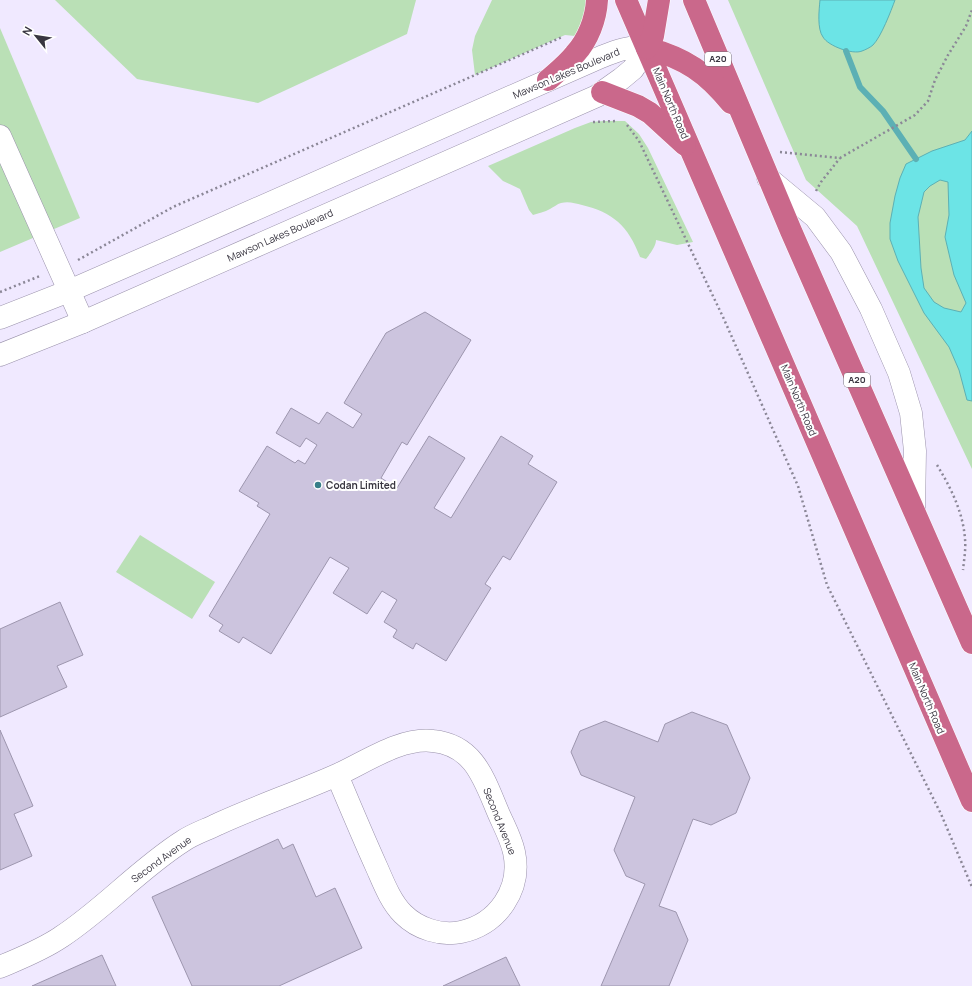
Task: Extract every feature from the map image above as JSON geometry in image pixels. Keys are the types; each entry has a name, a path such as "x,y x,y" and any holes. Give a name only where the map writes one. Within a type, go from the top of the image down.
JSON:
{"highway":[{"path":"548,80 575,55 582,46 596,11 597,0"},
{"name":"Main North Road","path":"626,0 972,801"},
{"path":"659,0 653,36 647,48 674,56 703,74 716,84 743,117"},
{"name":"A20","path":"694,0 768,178 972,643"},
{"path":"602,92 638,106 650,113 690,149"}],"street":[{"name":"Mawson Lakes Boulevard","path":"0,318 68,291 617,50 639,47 647,48 633,69 602,92 589,99 83,322 0,355"},
{"path":"0,136 83,322"},
{"path":"768,178 815,217 841,252 871,309 899,373 911,412 915,451 914,510"},
{"name":"Second Avenue","path":"0,967 35,952 60,938 87,918 146,867 185,840 230,818 337,775 395,747 408,742 422,740 447,744 469,756 480,770 513,849 515,859 515,875 512,889 501,908 489,920 478,926 455,933 442,933 429,930 416,924 403,914 388,893 337,775"}],"path":[{"path":"805,209 821,182 840,158 915,115 928,101 935,80 966,26 972,10"},
{"path":"0,292 59,269 110,243 173,207 565,35 570,36 588,34"},
{"path":"625,121 639,140 723,317 798,486 827,585 941,814 972,887"},
{"path":"780,152 840,158"},
{"path":"936,464 957,503 963,520 965,541 963,571"}],"shaded area":[{"path":"55,0 416,0 407,34 258,103 137,79"},
{"path":"492,0 590,0 589,9 575,36 565,35 475,75 472,50 475,36"},
{"path":"728,0 972,0 972,469 857,226 806,180"},
{"path":"820,0 895,0 886,24 873,45 863,51 853,52 830,44 821,34 819,24"},
{"path":"0,28 80,218 0,252"},
{"path":"625,121 639,134 648,148 693,242 677,245 656,240 654,247 646,259 640,257 636,246 625,229 618,222 603,212 593,208 564,202 533,215 529,210 520,189 503,181 488,166 575,128 591,122"},
{"path":"972,131 972,401 967,400 959,370 949,347 924,313 898,261 890,239 890,223 895,196 906,164 932,151 965,140","holes":["940,180 948,182 949,215 945,237 954,275 966,303 961,312 944,308 934,302 924,288 921,268 918,217 924,192"]},
{"path":"140,535 215,582 192,619 116,572"}],"building":[{"name":"Codan Limited","path":"425,312 471,340 407,445 402,442 381,478 397,488 429,436 465,458 434,508 451,518 501,436 533,456 528,464 557,482 510,560 503,556 485,584 491,588 446,661 416,643 413,649 393,637 397,630 384,622 397,600 382,591 367,614 333,593 349,568 330,557 271,654 243,637 239,643 219,631 223,625 209,616 270,514 257,506 259,503 239,491 267,446 295,463 298,460 305,464 317,445 306,438 300,447 276,433 291,408 319,424 327,412 353,428 362,414 344,403 386,333"},
{"path":"60,602 83,655 57,666 67,687 0,717 0,629"},
{"path":"692,712 727,725 750,778 736,813 711,825 693,819 659,906 676,912 688,940 669,986 601,986 645,884 626,876 614,850 635,797 581,775 571,752 580,731 605,721 658,742 665,724"},
{"path":"0,730 33,806 14,814 32,856 0,870"},
{"path":"278,839 283,849 293,844 316,897 335,888 362,948 279,986 192,986 152,897"},
{"path":"102,955 116,986 32,986"},
{"path":"506,957 520,986 443,986"}],"waterway":[{"path":"846,51 860,87 883,111 916,159"}],"place":[{"name":"Codan Limited","path":"318,485"}]}
